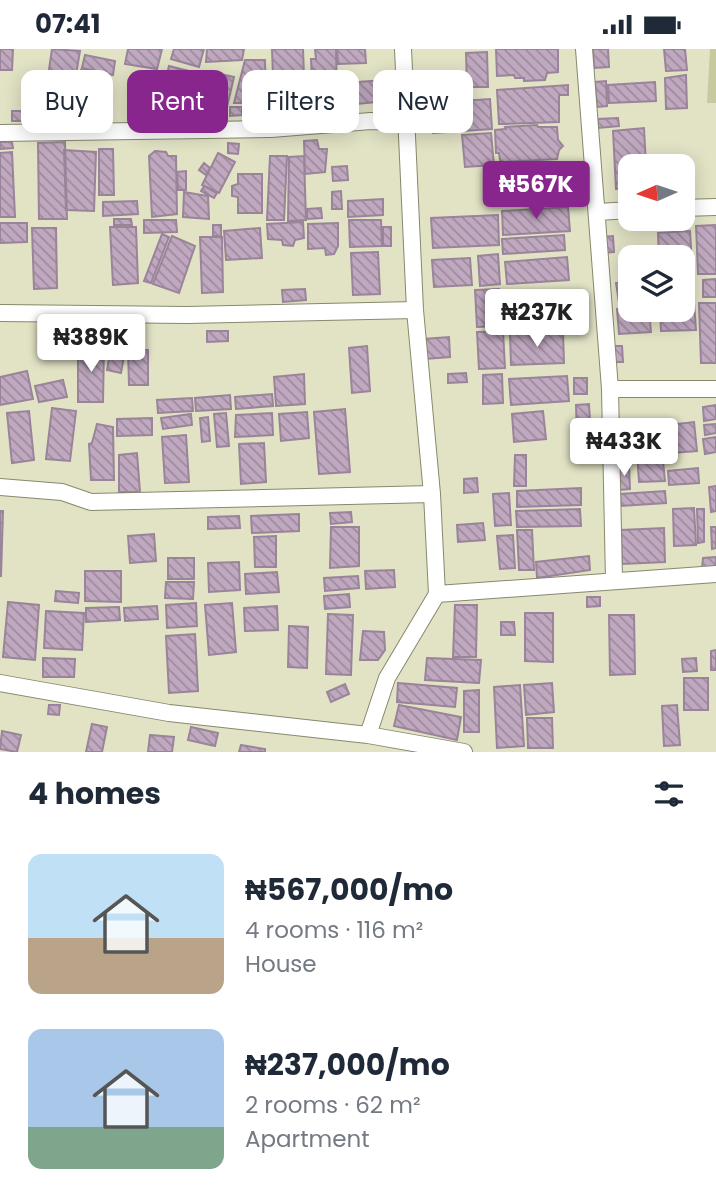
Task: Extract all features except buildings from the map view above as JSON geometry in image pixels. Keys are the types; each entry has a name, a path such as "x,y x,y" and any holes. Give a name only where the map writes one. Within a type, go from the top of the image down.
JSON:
{"street":[{"path":"404,49 405,70"},
{"path":"584,49 610,389 614,580"},
{"path":"0,133 220,130 373,121"},
{"path":"368,735 387,678 437,594 432,494 415,310 407,133"},
{"path":"695,208 716,207"},
{"path":"598,212 618,211"},
{"path":"0,313 187,314 415,310"},
{"path":"610,389 716,389"},
{"path":"0,487 62,492 91,502 432,494"},
{"path":"437,594 716,574"},
{"path":"0,683 169,713 368,735 464,752"}],"green space":[{"path":"710,49 716,49 716,103 707,103"}]}
